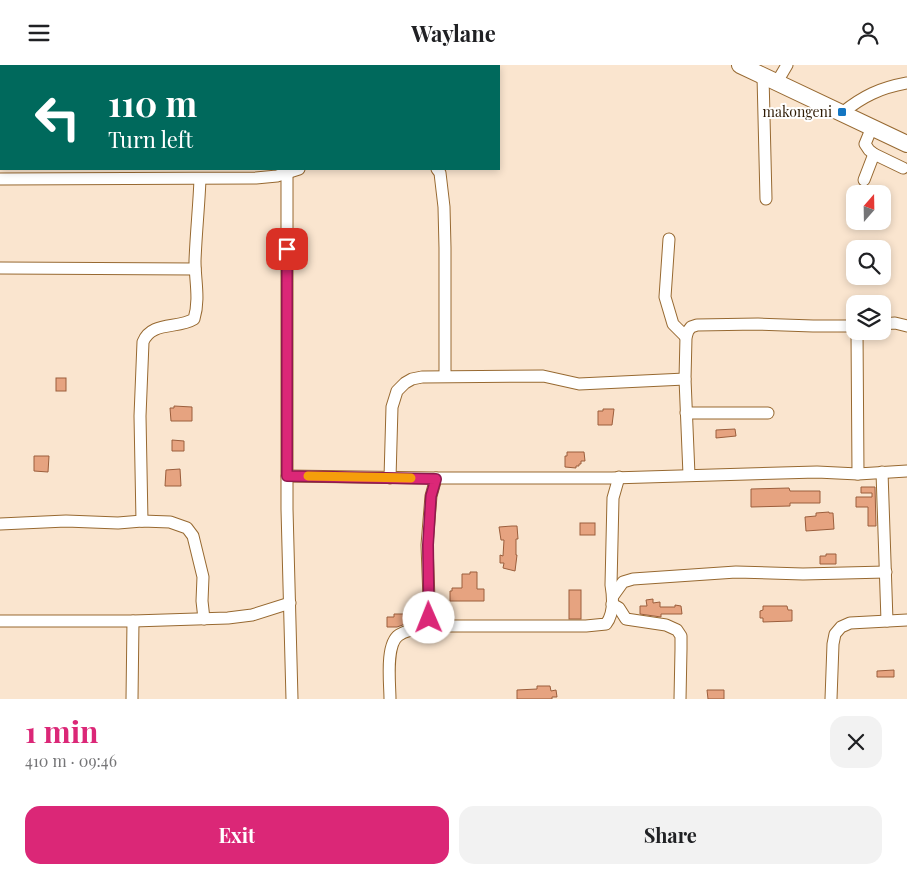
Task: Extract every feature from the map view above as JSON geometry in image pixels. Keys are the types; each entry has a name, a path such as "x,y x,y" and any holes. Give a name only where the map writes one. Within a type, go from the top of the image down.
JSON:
{"highway":[{"path":"740,65 907,144"}],"street":[{"path":"766,199 770,79 787,65"},
{"path":"842,113 867,95 907,83"},
{"path":"872,127 865,144 869,150 903,168"},
{"path":"864,180 874,154"},
{"path":"0,179 150,174 200,179 256,178 296,170"},
{"path":"438,170 444,207 445,376"},
{"path":"287,173 287,476 292,699"},
{"path":"142,521 140,416 143,342 145,335 152,329 189,322 194,319 198,308 195,269 200,179"},
{"path":"669,239 665,297 673,324 686,337"},
{"path":"0,268 195,269"},
{"path":"689,475 685,379 686,337 691,327 697,325 758,323 846,326"},
{"path":"891,323 907,326"},
{"path":"857,340 858,474"},
{"path":"390,478 392,407 397,391 412,379 445,376 543,376 579,384 685,379"},
{"path":"686,413 768,413"},
{"path":"287,476 436,479 817,472 858,474 882,471 907,471"},
{"path":"882,471 887,621"},
{"path":"390,699 390,660 395,638 401,634 430,626 576,626 606,624 611,616 613,498 619,477"},
{"path":"430,626 428,545 431,496 436,479"},
{"path":"0,524 66,521 118,523 142,521 180,524 187,528 193,536 203,577 202,601 204,619"},
{"path":"612,600 623,582 633,579 736,572 803,574 886,572"},
{"path":"612,600 626,619 666,625 677,630 681,637 680,699"},
{"path":"0,621 204,619 252,615 290,603"},
{"path":"831,699 833,644 835,634 841,627 850,623 907,620"},
{"path":"132,699 133,621"}],"building":[{"path":"56,378 66,378 66,391 56,391"},
{"path":"174,406 192,407 192,421 171,421 170,408 174,408"},
{"path":"603,409 614,409 612,425 598,425 598,411 603,411"},
{"path":"735,429 736,436 716,438 716,430"},
{"path":"172,440 184,441 184,451 172,451"},
{"path":"567,452 584,452 585,461 581,461 581,464 576,466 576,468 565,467"},
{"path":"34,456 49,456 48,472 34,471"},
{"path":"180,469 181,486 165,486 166,470"},
{"path":"861,487 875,487 876,526 868,526 868,507 856,507 856,497 872,497 872,493 861,493"},
{"path":"789,488 790,491 820,491 820,503 790,503 790,506 751,507 751,489"},
{"path":"816,513 833,513 834,529 806,531 805,517 816,516"},
{"path":"580,523 595,523 595,535 580,535"},
{"path":"517,526 518,539 516,539 515,571 503,568 504,563 500,563 500,555 503,556 504,540 501,540 499,527"},
{"path":"826,554 836,554 836,564 820,564 820,556 826,556"},
{"path":"470,572 477,572 477,589 484,589 484,601 450,601 450,591 452,591 452,588 462,588 462,574 470,574"},
{"path":"569,590 581,590 581,619 569,619"},
{"path":"653,599 653,603 660,602 660,607 681,606 682,614 661,614 661,617 640,614 640,606 647,606 646,600"},
{"path":"763,606 787,606 788,610 792,610 792,621 763,622 763,618 760,618 760,611 763,610"},
{"path":"394,614 406,614 408,623 397,627 387,627 387,617 394,617"},
{"path":"894,670 894,677 877,677 877,671"},
{"path":"537,686 550,686 551,691 556,690 557,697 552,697 552,699 517,699 517,690 537,689"},
{"path":"707,690 724,690 724,699 708,699"}],"slow traffic":[{"path":"308,476 411,478"}],"place":[{"name":"makongeni","path":"842,112"}],"route":[{"path":"287,249 287,476 436,479 431,496 428,545 429,618"}]}
